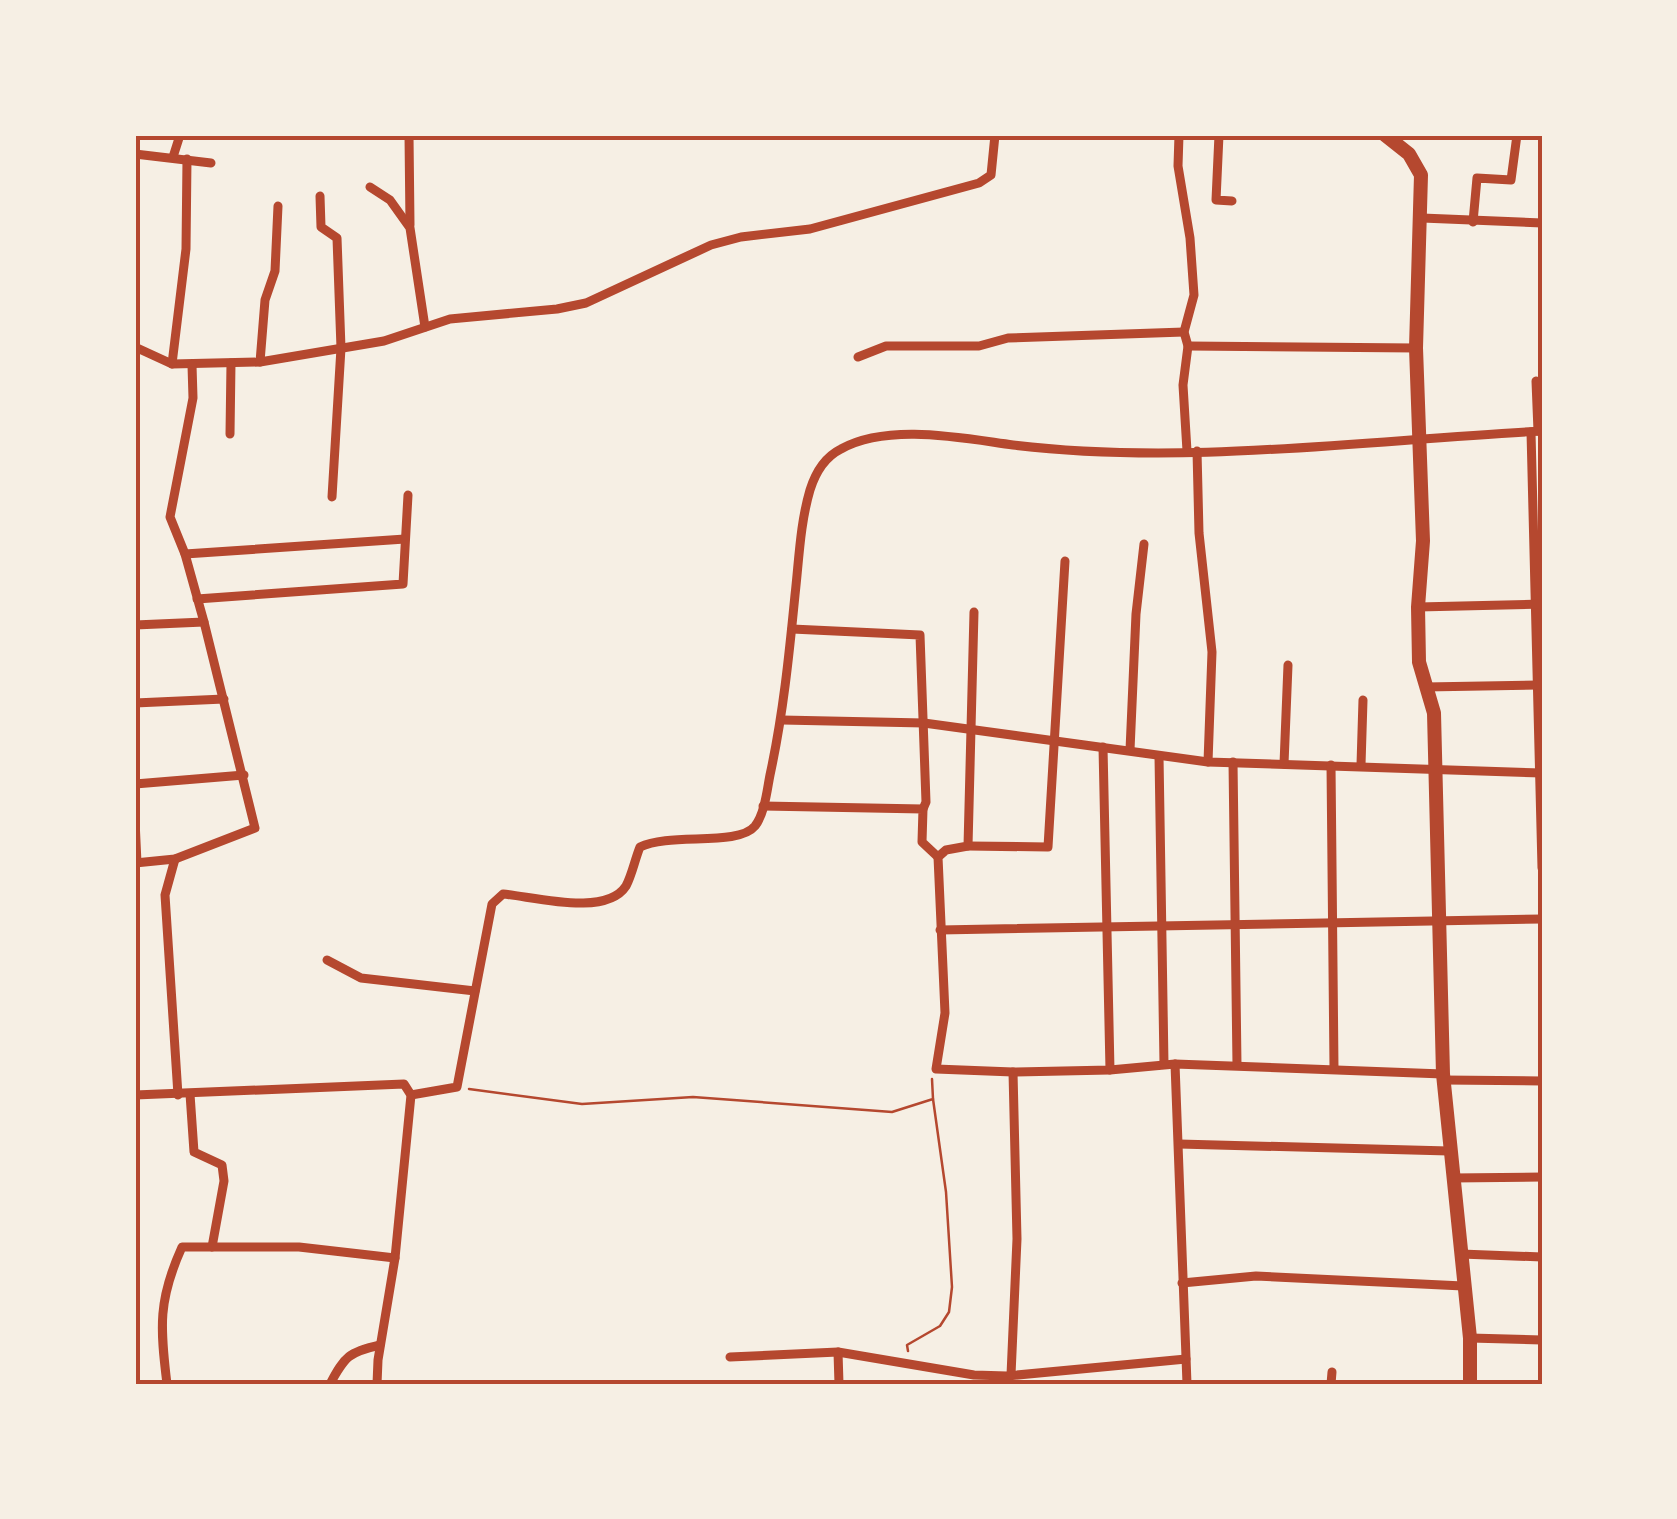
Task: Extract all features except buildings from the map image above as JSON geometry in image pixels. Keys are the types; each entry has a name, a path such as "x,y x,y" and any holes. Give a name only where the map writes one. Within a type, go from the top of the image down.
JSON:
{"main road":[{"path":"1385,135 1408,154 1422,175 1416,348 1423,541 1419,662 1434,713 1443,1077 1470,1338 1470,1384"}],"street":[{"path":"173,158 180,135"},
{"path":"408,135 410,228 425,327"},
{"path":"135,347 172,364 260,362 384,341 450,319 557,310 586,303 710,245 740,237 810,229 979,184 991,175 995,135"},
{"path":"1179,135 1178,166 1190,238 1194,295 1184,332 1188,346 1183,385 1212,652 1208,762"},
{"path":"1219,135 1216,200 1232,201"},
{"path":"1473,222 1476,178 1512,180 1517,135"},
{"path":"135,154 212,163"},
{"path":"172,364 186,248 187,159"},
{"path":"370,186 390,200 410,228"},
{"path":"320,196 321,227 337,238 341,348 332,497"},
{"path":"260,362 265,300 275,270 278,206"},
{"path":"1422,218 1542,224"},
{"path":"858,357 886,346 980,346 1008,338 1184,332"},
{"path":"1188,346 1416,348"},
{"path":"230,434 231,363"},
{"path":"135,820 136,863 175,860 255,828 198,599 170,517 193,398 192,366"},
{"path":"1536,381 1542,868"},
{"path":"411,1096 457,1088 492,904 503,894 589,904 608,901 626,886 640,848 656,839 741,837 756,825 782,720 802,529 811,488 824,461 840,449 868,438 933,434 1070,452 1192,451 1537,431"},
{"path":"198,599 402,584 408,495"},
{"path":"185,554 405,540"},
{"path":"1130,750 1136,614 1144,544"},
{"path":"938,857 946,850 968,846 1048,847 1065,561"},
{"path":"1418,607 1539,604"},
{"path":"968,846 974,612"},
{"path":"135,624 204,622"},
{"path":"792,629 920,636 926,802 922,842 938,857 945,1013 936,1069 1013,1072 1169,1064 1237,1065 1542,1081"},
{"path":"1284,764 1288,665"},
{"path":"1425,687 1538,685"},
{"path":"135,703 224,699"},
{"path":"1361,765 1363,700"},
{"path":"782,720 924,723 1208,762 1541,773"},
{"path":"1104,746 1110,1070"},
{"path":"1158,756 1169,1064 1179,1144 1187,1384"},
{"path":"1233,762 1237,1065"},
{"path":"1331,764 1334,1068"},
{"path":"135,784 244,775"},
{"path":"763,806 923,809"},
{"path":"175,860 165,894 178,1095"},
{"path":"940,930 1542,920"},
{"path":"327,960 361,978 475,991"},
{"path":"1008,1378 1017,1239 1013,1072"},
{"path":"135,1094 404,1084 411,1096 395,1258 377,1384"},
{"path":"190,1094 194,1152 222,1165 224,1182 212,1247"},
{"path":"1179,1144 1449,1151"},
{"path":"1452,1178 1542,1177"},
{"path":"167,1384 161,1339 162,1301 182,1247 299,1247 395,1258"},
{"path":"1461,1254 1542,1258"},
{"path":"1182,1283 1256,1276 1463,1286"},
{"path":"1470,1338 1542,1340"},
{"path":"330,1384 342,1362 354,1351 380,1346"},
{"path":"730,1357 838,1352 1008,1378 1186,1359"},
{"path":"838,1352 839,1384"},
{"path":"1331,1384 1332,1372"}],"path":[{"path":"910,1363 907,1345 940,1326 949,1312 952,1287 946,1192 932,1098 932,1074 936,1069"},
{"path":"457,1088 582,1104 692,1097 892,1112 932,1098"}]}
